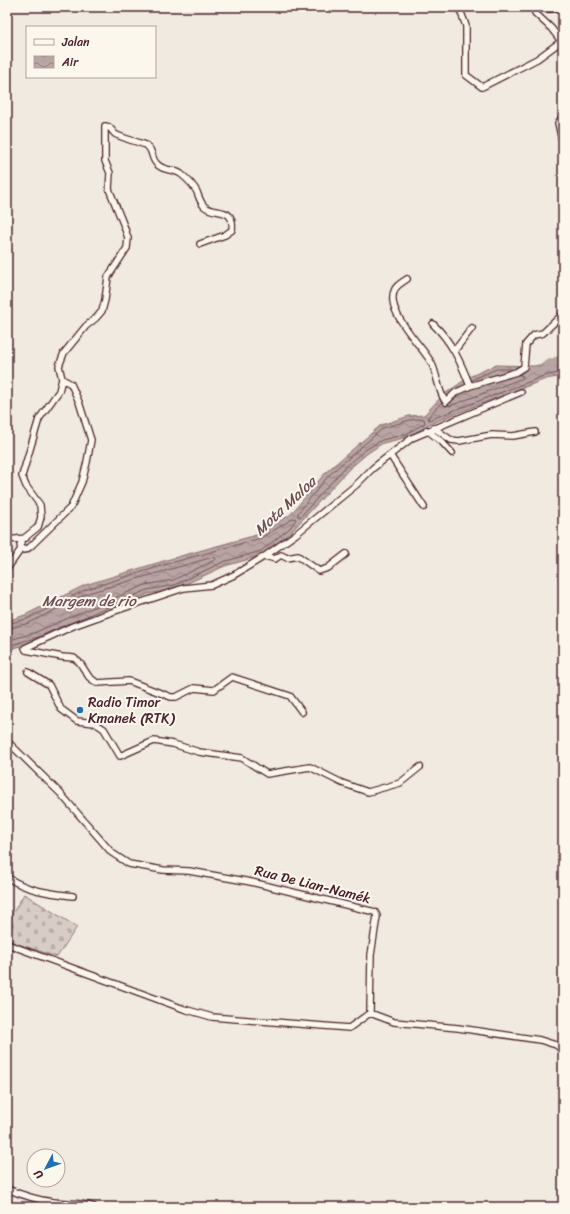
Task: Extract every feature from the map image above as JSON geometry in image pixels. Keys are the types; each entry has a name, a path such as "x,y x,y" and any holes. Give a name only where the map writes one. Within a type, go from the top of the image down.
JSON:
{"street":[{"path":"458,7 466,26 466,75 482,87 537,59 554,49 562,41 535,12 535,9 539,7 550,9 558,7"},
{"path":"563,116 558,123 563,145"},
{"path":"7,569 21,549 20,545 22,540 38,527 41,517 40,505 26,486 22,476 39,419 59,391 62,379 59,366 64,353 86,326 96,318 102,310 108,277 127,248 128,238 109,189 110,173 105,161 105,126 109,127 118,136 147,146 151,150 156,164 163,170 182,175 197,192 204,206 210,210 224,212 230,216 233,224 232,230 225,235 200,244"},
{"path":"563,240 563,246"},
{"path":"408,279 396,288 392,298 400,319 432,363 443,400 446,402 451,396 470,386 516,372 524,367 526,344 534,335 543,333 563,314"},
{"path":"433,324 447,338 455,350 470,386"},
{"path":"455,350 472,328"},
{"path":"21,549 25,550 30,547 71,507 82,482 87,462 91,440 79,402 71,384 62,379"},
{"path":"302,712 290,696 232,677 214,690 194,688 176,697 171,697 129,681 97,683 89,677 80,663 74,658 25,649 73,626 127,606 184,588 212,584 234,575 265,556 352,488 412,438 427,430 520,392"},
{"path":"434,428 451,440 460,441 492,436 513,436 535,432"},
{"path":"427,430 442,442 452,453"},
{"path":"390,455 424,507"},
{"path":"7,540 26,538"},
{"path":"265,556 275,559 281,555 287,558 298,556 319,571 328,568 346,554"},
{"path":"28,672 49,685 61,709 77,721 95,723 104,729 120,756 154,741 173,744 199,752 242,758 267,774 310,767 342,783 368,792 400,783 420,767"},
{"name":"Rua De Lian-Namék","path":"7,741 60,793 112,853 129,864 163,870 189,870 245,880 375,912 377,916 371,955 370,1013"},
{"path":"7,877 27,888 73,896"},
{"path":"7,944 184,1009 212,1017 349,1028 370,1013 394,1022 458,1028 540,1040 556,1045 563,1050"},
{"path":"7,1189 27,1197 53,1202 85,1204 94,1207"}],"green space":[{"path":"24,894 77,927 57,957 7,940 7,923"}],"water":[{"name":"Margem de rio","path":"563,360 563,376 546,379 430,424 408,437 383,443 350,468 292,531 264,555 225,566 175,589 148,594 39,641 7,650 7,621 25,615 85,585 260,534 291,514 326,472 381,425 409,416 424,415 443,395 469,377 495,365 534,366"}],"waterway":[{"name":"Mota Maloa","path":"547,365 563,359"}],"place":[{"name":"Radio Timor Kmanek (RTK)","path":"80,710"}]}
